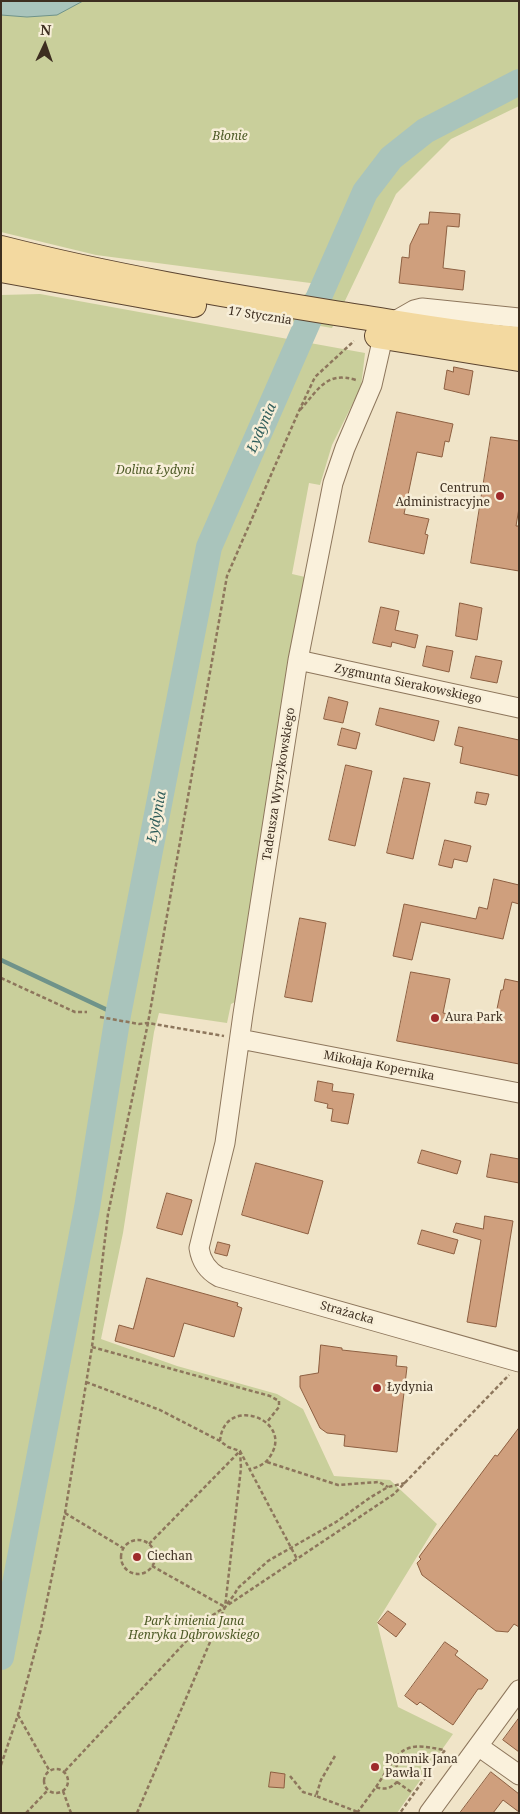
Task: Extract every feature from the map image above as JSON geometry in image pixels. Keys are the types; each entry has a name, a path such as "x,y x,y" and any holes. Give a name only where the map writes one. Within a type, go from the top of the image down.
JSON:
{"main road":[{"name":"17 Stycznia","path":"1,248 61,263 205,291 351,329 388,329 519,340"},
{"name":"17 Stycznia","path":"1,270 102,289 276,311"},
{"name":"17 Stycznia","path":"388,329 519,359"}],"street":[{"path":"388,329 414,310 422,308 519,318"},
{"name":"Tadeusza Wyrzykowskiego","path":"200,1239 225,1143 298,660 333,483 345,448 372,385 388,329"},
{"name":"Zygmunta Sierakowskiego","path":"298,660 519,708"},
{"name":"Mikołaja Kopernika","path":"240,1039 519,1093"},
{"name":"Strażacka","path":"200,1239 201,1258 213,1273 219,1277 515,1368"},
{"path":"429,1813 519,1690"},
{"path":"478,1746 519,1776"}],"path":[{"path":"1,1765 18,1715 41,1629 65,1512 92,1347 108,1214 148,1023 228,576 298,412 315,377 351,329"},
{"path":"298,412 326,381 335,377 343,376 372,385"},
{"path":"1,978 75,1012 87,1012"},
{"path":"100,1018 139,1024 148,1023 240,1039"},
{"path":"92,1347 270,1396 279,1401 279,1407 266,1422"},
{"path":"64,1771 207,1619 394,1494 515,1368"},
{"path":"86,1382 160,1410 228,1447 240,1451 297,1559"},
{"path":"220,1441 224,1428 235,1418 250,1414 266,1422 274,1432 275,1440 272,1455 267,1462 249,1469"},
{"path":"149,1544 240,1451"},
{"path":"225,1607 241,1468 240,1451"},
{"path":"267,1462 338,1485 379,1482 388,1487"},
{"path":"137,1813 225,1607 238,1588 268,1561 336,1522 388,1487 405,1483"},
{"path":"65,1512 123,1548"},
{"path":"132,1540 144,1541 149,1544 155,1555 152,1566 143,1573 137,1574 126,1570 120,1559 123,1548 132,1540"},
{"path":"152,1566 225,1607"},
{"path":"18,1715 49,1770"},
{"path":"290,1776 303,1792 358,1812 400,1752 408,1747 424,1746 445,1750 400,1813"},
{"path":"316,1796 321,1780 335,1756"},
{"path":"376,1786 381,1789 387,1789 397,1782 400,1771 393,1761"},
{"path":"49,1770 58,1769 64,1771"},
{"path":"49,1770 44,1778 44,1783 48,1790 54,1793 63,1791 68,1783 64,1771"},
{"path":"397,1782 414,1794"},
{"path":"26,1813 48,1790"},
{"path":"63,1791 71,1813"}],"green space":[{"name":"Błonie","path":"1,1 519,1 519,106 451,139 396,194 332,328 291,321 304,295 318,284 96,255 1,232"},
{"name":"Dolina Łydyni","path":"40,294 365,353 361,387 332,445 320,485 309,483 292,574 305,577 235,1002 231,1004 227,1023 159,1013 154,1032 123,1233 101,1339 177,1366 277,1394 303,1409 334,1476 390,1480 437,1524 377,1622 398,1707 453,1734 397,1813 1,1813 1,295"}],"water":[{"path":"1,1 83,1 57,15 27,17 1,15"}],"building":[{"path":"430,212 460,214 459,227 447,226 443,268 465,271 463,290 399,283 402,257 409,258 410,245 420,224 428,224"},
{"path":"454,367 473,371 469,395 444,389 447,370 453,372"},
{"path":"397,412 453,424 449,442 445,441 442,457 417,452 404,514 429,519 425,534 428,535 424,554 369,542"},
{"name":"Centrum Administracyjne","path":"491,437 519,441 519,508 516,526 519,526 519,571 471,563"},
{"path":"460,603 482,608 477,640 456,636"},
{"path":"381,607 399,611 395,630 418,635 415,648 392,642 391,647 373,643"},
{"path":"427,646 453,651 449,672 423,666"},
{"path":"476,656 502,661 497,683 471,678"},
{"path":"329,697 348,702 343,723 324,719"},
{"path":"380,708 439,721 434,741 376,725"},
{"path":"459,727 519,740 519,776 460,763 463,747 455,745"},
{"path":"342,728 360,733 356,749 338,745"},
{"path":"346,765 372,771 355,846 329,840"},
{"path":"404,778 430,783 413,859 387,853"},
{"path":"477,792 489,794 486,805 475,803"},
{"path":"445,840 471,846 467,862 454,859 452,868 439,865"},
{"path":"494,879 519,885 519,904 512,902 503,939 421,922 412,960 393,956 404,904 476,919 479,907 487,909"},
{"path":"300,918 326,923 312,1002 285,997"},
{"name":"Aura Park","path":"411,972 450,979 443,1013 494,1023 505,979 519,982 519,1064 397,1041"},
{"path":"318,1081 333,1084 332,1091 354,1094 348,1124 331,1121 333,1109 327,1108 328,1104 315,1101"},
{"path":"422,1150 461,1161 457,1174 418,1163"},
{"path":"491,1154 519,1159 519,1183 487,1177"},
{"path":"256,1163 323,1181 308,1234 242,1215"},
{"path":"167,1193 192,1200 182,1235 157,1228"},
{"path":"485,1216 513,1221 496,1327 467,1322 481,1240 453,1232 456,1223 483,1229"},
{"path":"422,1230 458,1240 454,1254 418,1244"},
{"path":"218,1242 230,1245 227,1256 215,1253"},
{"path":"147,1278 238,1303 237,1306 242,1308 234,1337 184,1323 174,1357 115,1341 119,1325 133,1329"},
{"path":"321,1345 342,1348 342,1350 397,1356 396,1366 407,1367 397,1452 344,1446 345,1435 327,1433 320,1428 300,1387 300,1376 318,1373"},
{"path":"519,1428 519,1627 514,1624 508,1632 496,1631 422,1575 417,1563 421,1559 419,1557 495,1455 497,1456"},
{"path":"388,1611 406,1624 396,1637 378,1623"},
{"path":"445,1642 458,1651 455,1655 488,1680 482,1689 478,1689 453,1725 420,1702 417,1705 405,1696"},
{"path":"519,1718 519,1752 503,1740"},
{"path":"271,1772 285,1774 284,1788 269,1787"},
{"path":"491,1772 519,1794 519,1812 503,1800 493,1813 460,1813"}],"waterway":[{"name":"Łydynia","path":"1,1657 87,1208 118,1015 209,547 365,192 391,158 425,131 519,82"},
{"path":"1,960 118,1015"}],"place":[{"name":"Centrum Administracyjne","path":"500,496"},
{"name":"Aura Park","path":"435,1018"},
{"name":"Łydynia","path":"377,1388"},
{"name":"Ciechan","path":"137,1557"},
{"name":"Pomnik Jana Pawła II","path":"375,1767"}],"park label":[{"name":"Park imienia Jana Henryka Dąbrowskiego","path":"194,1629"}]}
